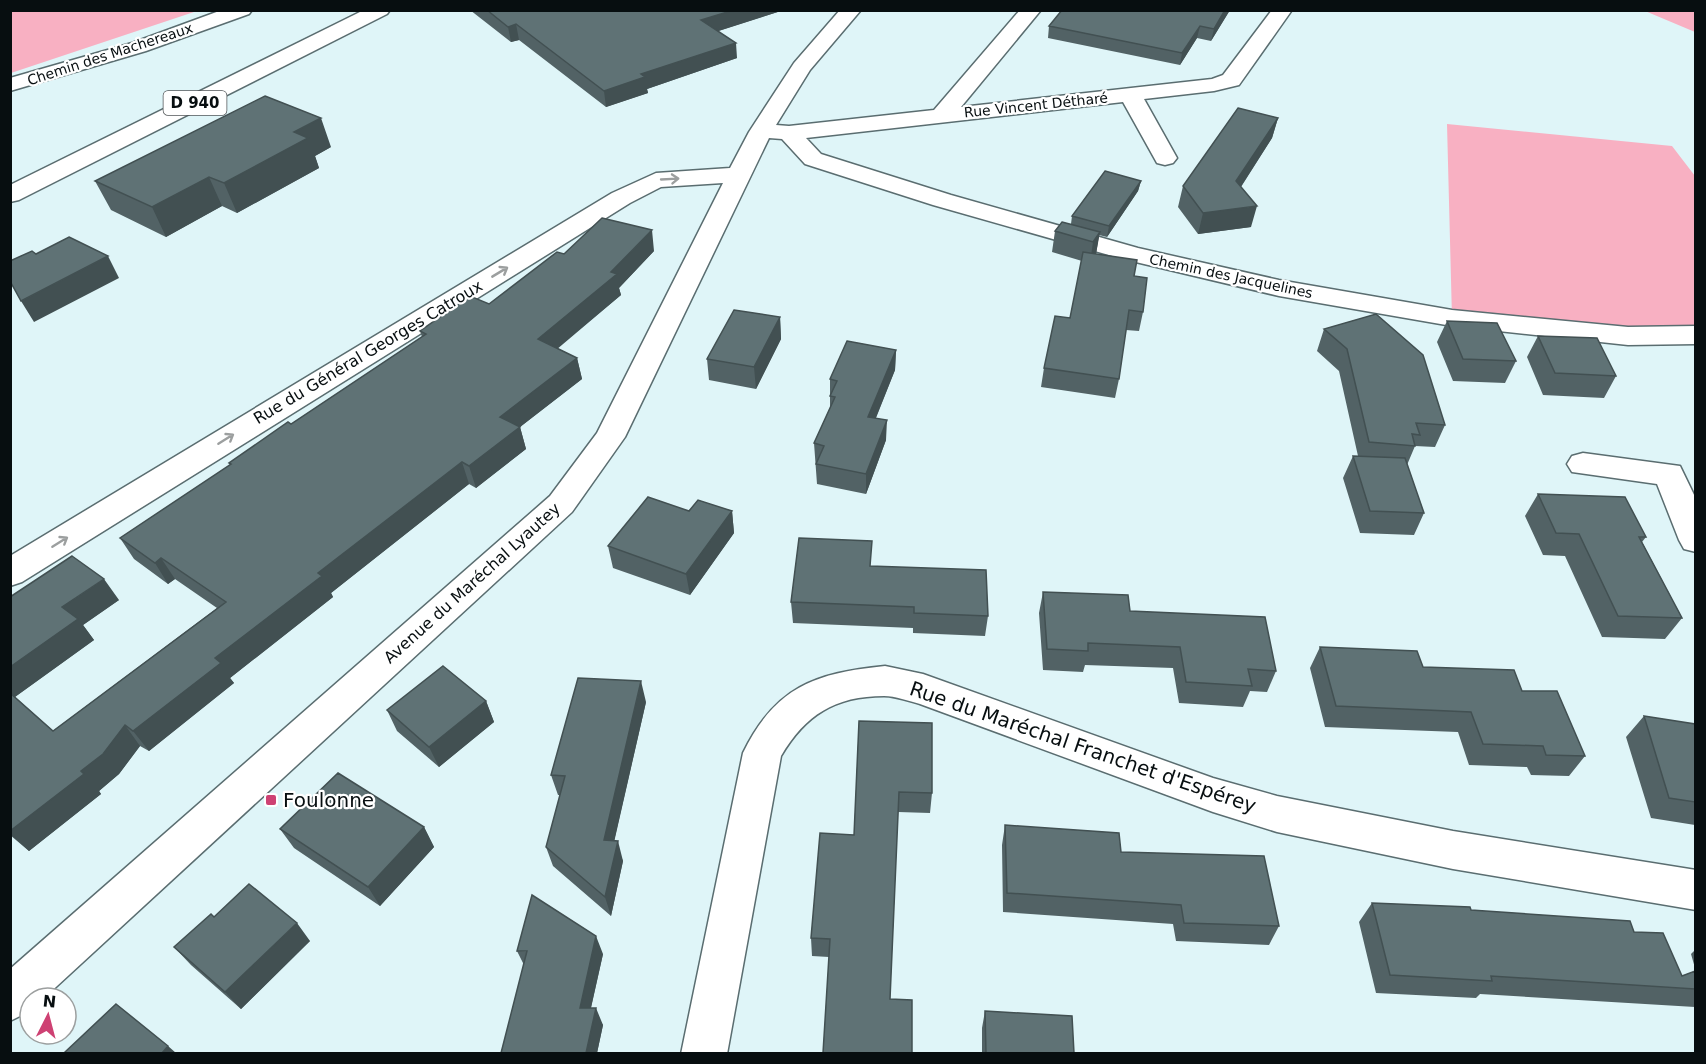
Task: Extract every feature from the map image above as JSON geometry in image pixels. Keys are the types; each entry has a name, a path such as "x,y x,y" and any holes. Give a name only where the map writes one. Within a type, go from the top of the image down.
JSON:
{"street":[{"name":"Chemin des Machereaux","path":"10,85 139,47 242,10"},
{"name":"D 940","path":"10,178 350,10"},
{"name":"D 940","path":"10,195 380,10"},
{"name":"Avenue du Maréchal Lyautey","path":"10,999 561,504 610,437 740,175 775,132 801,67 850,10"},
{"name":"Rue Vincent Détharé","path":"942,115 1031,10"},
{"name":"Rue Vincent Détharé","path":"775,132 1214,86 1230,80 1282,10"},
{"name":"Rue Vincent Détharé","path":"1130,94 1166,158"},
{"name":"Chemin des Jacquelines","path":"775,132 813,159 823,163 1132,254 1279,288 1452,318 1628,336 1695,335"},
{"name":"Rue du Général Georges Catroux","path":"10,573 621,198 656,180 740,175"},
{"path":"1583,464 1669,474 1695,540"},
{"name":"Rue du Maréchal Franchet d'Espérey","path":"704,1053 762,753 779,725 804,702 846,685 885,681 923,689 1213,795 1277,814 1453,850 1695,890"}],"shaded area":[{"path":"11,10 197,10 197,11 11,73"},
{"path":"1645,11 1695,11 1695,32"},
{"path":"1447,124 1672,146 1695,176 1695,335 1452,318"}],"building":[{"path":"487,10 734,10 701,20 736,43 641,74 645,77 604,91 516,24 508,27"},
{"path":"1062,10 1225,10 1214,29 1200,26 1182,53 1049,26"},
{"path":"265,96 321,118 294,132 308,138 224,183 209,177 152,207 95,181"},
{"path":"1238,108 1278,118 1236,181 1257,206 1203,213 1183,186"},
{"path":"1105,171 1141,181 1109,226 1072,216"},
{"path":"602,218 652,230 611,272 617,274 538,339 577,358 500,417 520,427 469,466 462,462 318,573 322,576 215,658 221,663 133,731 125,725 103,754 81,771 84,774 10,831 10,693 53,731 226,602 161,558 155,563 120,538 231,464 229,463 288,422 291,424 426,334 420,331 470,296 489,304 557,252 564,254"},
{"path":"1062,222 1100,232 1093,242 1055,231"},
{"path":"69,237 108,256 21,301 10,281 10,261 32,251 36,254"},
{"path":"1083,252 1137,260 1134,276 1147,278 1143,312 1129,310 1119,379 1044,368 1055,316 1070,318"},
{"path":"734,310 780,317 754,367 707,359"},
{"path":"1376,314 1423,355 1445,425 1416,423 1420,435 1412,434 1415,446 1369,442 1347,349 1324,329"},
{"path":"1447,321 1497,323 1516,361 1463,359"},
{"path":"1538,336 1597,338 1616,376 1555,373"},
{"path":"847,341 896,350 868,417 887,420 866,474 816,464 824,446 814,443 835,397 830,396 837,381 830,379"},
{"path":"1353,456 1405,458 1424,513 1370,511"},
{"path":"1538,494 1625,497 1646,537 1639,537 1682,618 1618,616 1579,534 1556,533"},
{"path":"648,497 689,511 698,500 732,511 686,574 608,546"},
{"path":"799,538 872,541 870,566 986,570 988,616 914,613 914,607 791,602"},
{"path":"72,556 104,579 62,607 78,619 10,667 10,597"},
{"path":"1043,592 1128,595 1130,611 1265,617 1276,671 1248,669 1252,686 1186,682 1180,647 1088,643 1088,651 1047,649"},
{"path":"1320,647 1417,651 1423,667 1514,670 1522,691 1557,691 1585,756 1546,755 1543,746 1483,744 1471,712 1336,706"},
{"path":"443,666 486,701 429,747 387,710"},
{"path":"578,678 641,681 604,840 618,841 605,897 546,847 565,776 551,775"},
{"path":"1644,716 1695,724 1695,802 1669,798"},
{"path":"859,721 932,723 932,793 899,792 890,999 912,1000 912,1053 823,1053 830,939 811,938 820,833 854,835"},
{"path":"338,773 424,827 368,887 280,829"},
{"path":"1005,825 1119,833 1121,852 1264,856 1279,926 1184,923 1181,905 1007,893"},
{"path":"249,884 297,923 225,992 174,947 211,914 214,917"},
{"path":"532,895 596,936 580,1008 596,1008 586,1053 501,1053 527,951 517,951"},
{"path":"1372,903 1470,907 1471,910 1630,921 1634,932 1663,933 1682,976 1695,971 1695,989 1491,976 1492,981 1390,975"},
{"path":"116,1004 168,1046 162,1053 64,1053 71,1046 78,1046 78,1040"},
{"path":"985,1011 1072,1016 1074,1053 986,1053"}],"place":[{"name":"Foulonne","path":"271,800"}]}
